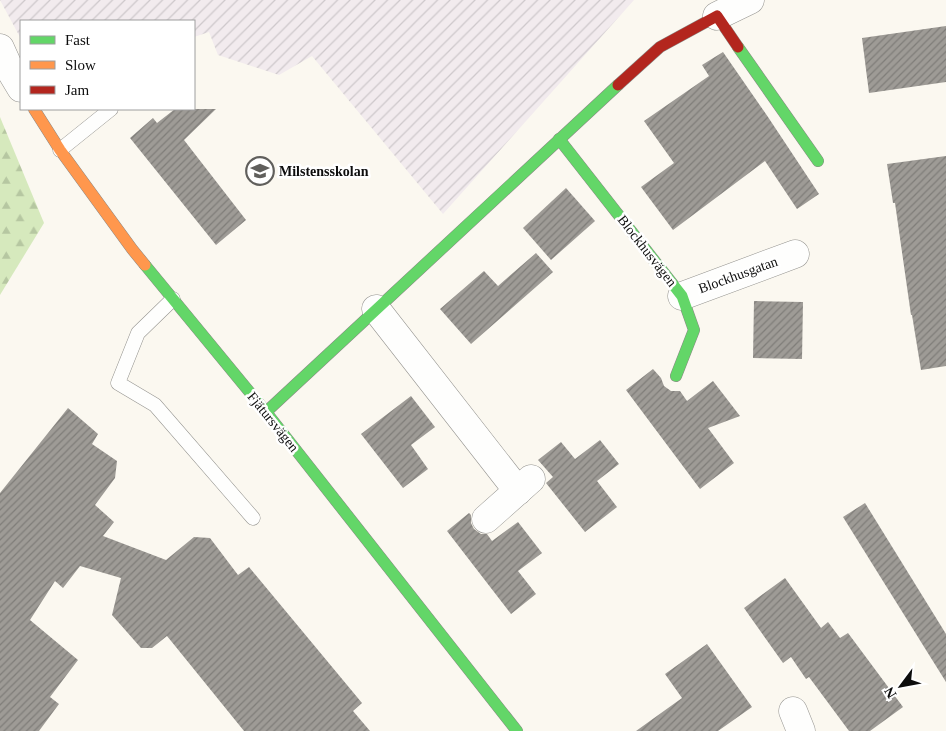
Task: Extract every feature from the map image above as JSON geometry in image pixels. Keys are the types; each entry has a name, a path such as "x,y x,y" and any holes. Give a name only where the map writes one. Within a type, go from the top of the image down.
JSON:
{"street":[{"path":"266,412 660,47 750,0"},
{"path":"717,16 818,161"},
{"path":"0,48 20,86"},
{"name":"Fjätursvägen","path":"35,110 60,150 132,249 266,412 517,731"},
{"name":"Blockhusvägen","path":"559,139 682,296 694,330 676,376"},
{"name":"Blockhusgatan","path":"682,296 795,254"},
{"path":"376,309 524,485 486,519"}],"lane":[{"path":"60,150 110,110"},
{"path":"172,299 138,333 118,383 155,405 253,518"}],"shaded area":[{"path":"0,0 634,0 443,214 312,56 279,75 218,55 209,32 195,37 195,20 20,20 20,37"}],"green space":[{"path":"0,117 44,223 0,295"}],"building":[{"path":"946,26 946,82 869,93 862,38"},
{"path":"723,52 819,194 797,209 765,161 673,230 641,187 674,163 644,121 709,76 702,65"},
{"path":"216,109 184,140 246,220 216,245 130,138 153,118 157,123 174,110"},
{"path":"946,156 946,366 921,370 895,203 893,203 887,164"},
{"path":"566,188 595,221 551,260 523,228"},
{"path":"536,253 553,272 471,344 440,309 484,271 498,286"},
{"path":"754,301 803,302 802,359 753,358"},
{"path":"653,369 661,378 664,386 671,391 680,391 687,401 713,381 740,416 708,428 734,463 700,489 626,390"},
{"path":"411,396 435,427 411,445 428,469 403,488 361,434"},
{"path":"68,408 98,434 92,444 117,461 115,478 95,505 114,522 103,536 166,560 194,537 210,538 238,575 249,567 362,703 353,711 370,731 244,731 167,636 152,648 141,648 112,615 121,578 80,566 63,588 55,581 30,620 78,660 50,697 59,704 39,731 0,731 0,493"},
{"path":"600,440 619,464 597,481 617,507 585,532 546,483 553,477 538,460 561,442 575,459"},
{"path":"865,503 946,634 946,682 843,517"},
{"path":"469,513 474,529 481,534 487,534 492,541 518,522 542,553 518,571 536,594 511,614 447,531"},
{"path":"785,578 821,628 828,622 840,638 848,633 903,707 870,731 849,731 809,677 806,679 791,657 783,663 744,608"},
{"path":"707,644 752,707 718,731 636,731 682,698 665,674"}],"traffic: fast":[{"path":"738,47 818,161"},
{"path":"266,412 618,85"},
{"path":"559,139 682,296 694,330 676,376"},
{"path":"145,265 266,412 517,731"}],"traffic: slow":[{"path":"35,110 60,150 145,265"}],"traffic: jam":[{"path":"618,85 660,47 717,16 738,47"}],"place":[{"name":"Milstensskolan","path":"260,171"}]}
